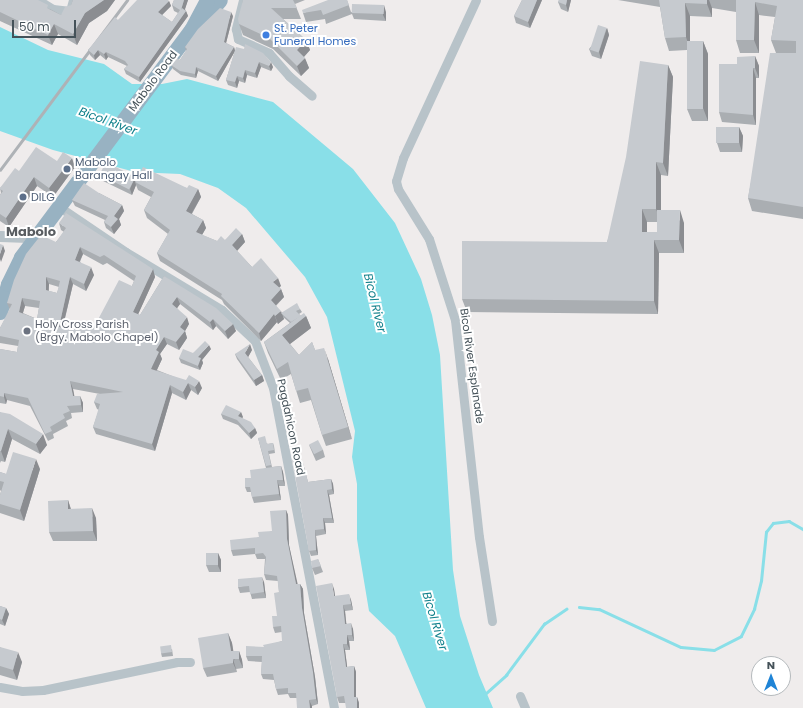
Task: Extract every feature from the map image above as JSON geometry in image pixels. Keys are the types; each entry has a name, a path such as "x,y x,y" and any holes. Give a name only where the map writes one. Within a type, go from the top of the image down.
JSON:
{"highway":[{"name":"Mabolo Road","path":"0,312 14,270 35,237 191,30 207,0"},
{"name":"Mabolo Road","path":"191,30 209,14 220,0"}],"street":[{"path":"38,0 53,9 70,10 73,0"},
{"path":"243,0 236,29 238,39 269,53 289,76 312,96"},
{"name":"Bicol River Esplanade","path":"476,0 403,158 396,181 398,189 429,238 455,320 479,537 492,621"},
{"name":"Pagdahicon Road","path":"58,206 126,252 222,310 255,341 273,388 334,708"},
{"path":"0,236 35,237"},
{"path":"0,687 22,691 43,690 177,662 190,662"},
{"path":"520,696 525,708"}],"water":[{"name":"Bicol River","path":"0,27 48,50 104,64 132,84 162,84 187,79 273,102 353,169 395,223 421,279 432,315 440,355 453,570 460,616 479,675 493,708 426,708 395,636 369,611 357,539 357,484 352,457 355,431 327,317 305,277 246,208 218,188 180,174 135,172 53,150 0,131"}],"building":[{"path":"0,0 38,0 48,5 47,8 61,15 65,7 71,5 73,0 104,0 85,13 73,34 54,24 48,35 0,12"},
{"path":"137,0 168,0 169,1 158,12 172,22 180,10 172,5 174,0 184,0 181,10 182,8 186,11 139,77 124,69 128,65 125,61 106,52 104,54 98,50 94,55 88,50 115,17 118,20"},
{"name":"St. Peter Funeral Homes","path":"243,0 293,0 297,8 271,8 306,40 297,50 305,58 297,66 269,38 239,24 238,19"},
{"path":"328,0 347,0 349,5 323,15 321,10 303,13 302,10"},
{"path":"522,0 537,0 528,22 514,16"},
{"path":"559,0 567,0 566,5 558,2"},
{"path":"659,0 707,0 707,4 685,3 686,37 665,38"},
{"path":"736,0 803,0 803,207 748,198 770,53 796,53 796,41 771,40 777,6 755,2 754,40 736,40"},
{"path":"352,4 384,5 384,14 352,13"},
{"path":"220,8 231,12 224,42 234,47 216,76 196,67 195,74 180,71 171,65 177,58 180,60 187,49 185,47 198,29"},
{"path":"598,25 607,28 599,53 590,50"},
{"path":"687,41 703,41 703,109 687,109"},
{"path":"245,44 263,53 271,62 269,66 259,62 255,73 245,70 243,78 237,76 235,82 226,80 236,47 244,49"},
{"path":"755,56 755,68 753,68 753,115 719,112 719,64 737,64 737,57"},
{"path":"640,61 668,65 663,163 656,162 656,209 642,209 642,232 657,232 657,210 680,210 679,240 654,240 654,301 462,299 462,241 607,242 626,157"},
{"path":"716,127 739,127 739,143 716,143"},
{"path":"36,147 57,161 63,152 72,158 49,188 34,177 6,218 0,214 0,195 3,191 0,188 15,168 19,171"},
{"path":"106,162 135,177 129,189 100,174"},
{"path":"143,167 187,188 189,185 198,189 186,211 203,220 196,232 217,241 221,236 225,240 236,228 242,234 232,245 252,267 261,258 278,278 273,282 281,289 271,300 281,311 275,316 274,314 259,333 221,296 222,294 157,253 170,230 144,210 154,192 135,182"},
{"path":"84,183 122,205 114,216 118,219 111,227 104,222 108,216 72,200"},
{"path":"66,213 153,269 133,312 140,315 164,276 216,308 233,324 225,331 213,319 210,322 177,297 172,304 187,317 180,327 185,331 176,342 164,337 156,350 159,352 151,369 186,380 189,375 199,381 195,387 188,383 183,392 170,385 152,444 93,427 100,404 94,402 97,394 123,392 70,381 73,396 80,396 81,405 67,406 70,411 63,414 65,418 50,427 52,431 45,434 28,398 4,393 4,397 0,396 0,349 17,352 19,340 0,336 0,328 12,304 7,303 14,280 26,254 41,235 56,242 66,228 59,223","holes":["80,247 100,257 104,255 136,276 132,286 119,280 93,329 72,324 70,329 59,327 70,277 84,284 91,267 75,260","46,277 60,281 57,293 46,290","22,298 40,301 37,319 19,312"]},
{"path":"0,244 3,245 0,254"},
{"path":"297,303 300,309 296,311 301,316 291,322 281,313"},
{"path":"304,313 306,316 282,335 299,355 312,342 315,350 324,348 348,427 322,435 308,388 296,391 288,362 277,369 264,342"},
{"path":"205,341 209,345 198,357 201,358 198,366 179,358 183,349 193,353"},
{"path":"250,344 245,353 262,375 254,380 235,354"},
{"path":"226,405 241,412 238,416 251,422 255,428 249,433 237,420 221,414"},
{"path":"0,412 10,414 43,434 36,444 8,429 0,451"},
{"path":"265,436 267,444 273,443 274,450 268,451 271,465 266,466 258,438"},
{"path":"318,440 323,450 314,454 309,445"},
{"path":"298,448 300,464 303,463 308,482 331,479 332,489 327,490 332,518 323,518 324,529 315,530 316,550 309,551 290,449"},
{"path":"13,452 36,459 20,510 0,504 0,495 4,482 0,481 0,472 6,474"},
{"path":"281,466 283,480 277,480 279,494 252,497 250,487 245,487 245,478 251,478 250,470"},
{"path":"68,500 68,509 92,508 93,531 49,532 48,501"},
{"path":"286,510 287,539 296,584 300,584 302,608 313,672 316,699 309,700 310,708 297,708 296,693 288,693 288,688 276,689 273,674 261,674 262,656 246,656 246,646 264,647 263,645 282,641 281,626 273,627 272,616 277,616 274,593 279,592 277,576 264,574 266,557 263,553 255,554 255,548 231,550 230,540 259,537 258,532 272,531 270,511"},
{"path":"206,553 218,553 218,565 206,565"},
{"path":"318,559 321,566 312,568 311,561"},
{"path":"262,577 264,592 250,594 249,586 238,587 238,579"},
{"path":"332,583 334,596 349,594 351,604 343,605 345,624 351,623 352,635 347,635 347,644 343,644 346,667 354,666 354,697 357,697 357,708 346,708 344,696 337,697 316,586"},
{"path":"0,606 6,608 2,620 0,619"},
{"path":"228,633 231,651 239,651 239,659 233,659 233,663 203,668 198,638"},
{"path":"171,645 172,652 161,653 160,647"},
{"path":"0,647 18,652 13,670 0,666"}],"waterway":[{"path":"579,607 599,609 681,647 714,650 741,636 754,609 761,581 766,532 773,523 789,521 803,529"},
{"path":"484,695 506,675 544,624 566,609"}],"railway":[{"path":"0,170 127,0"}],"place":[{"name":"St. Peter Funeral Homes","path":"266,35"},
{"name":"Mabolo Barangay Hall","path":"67,169"},
{"name":"DILG","path":"23,197"},
{"name":"Holy Cross Parish (Brgy. Mabolo Chapel)","path":"27,331"}],"district":[{"name":"Mabolo","path":"31,232"}]}
